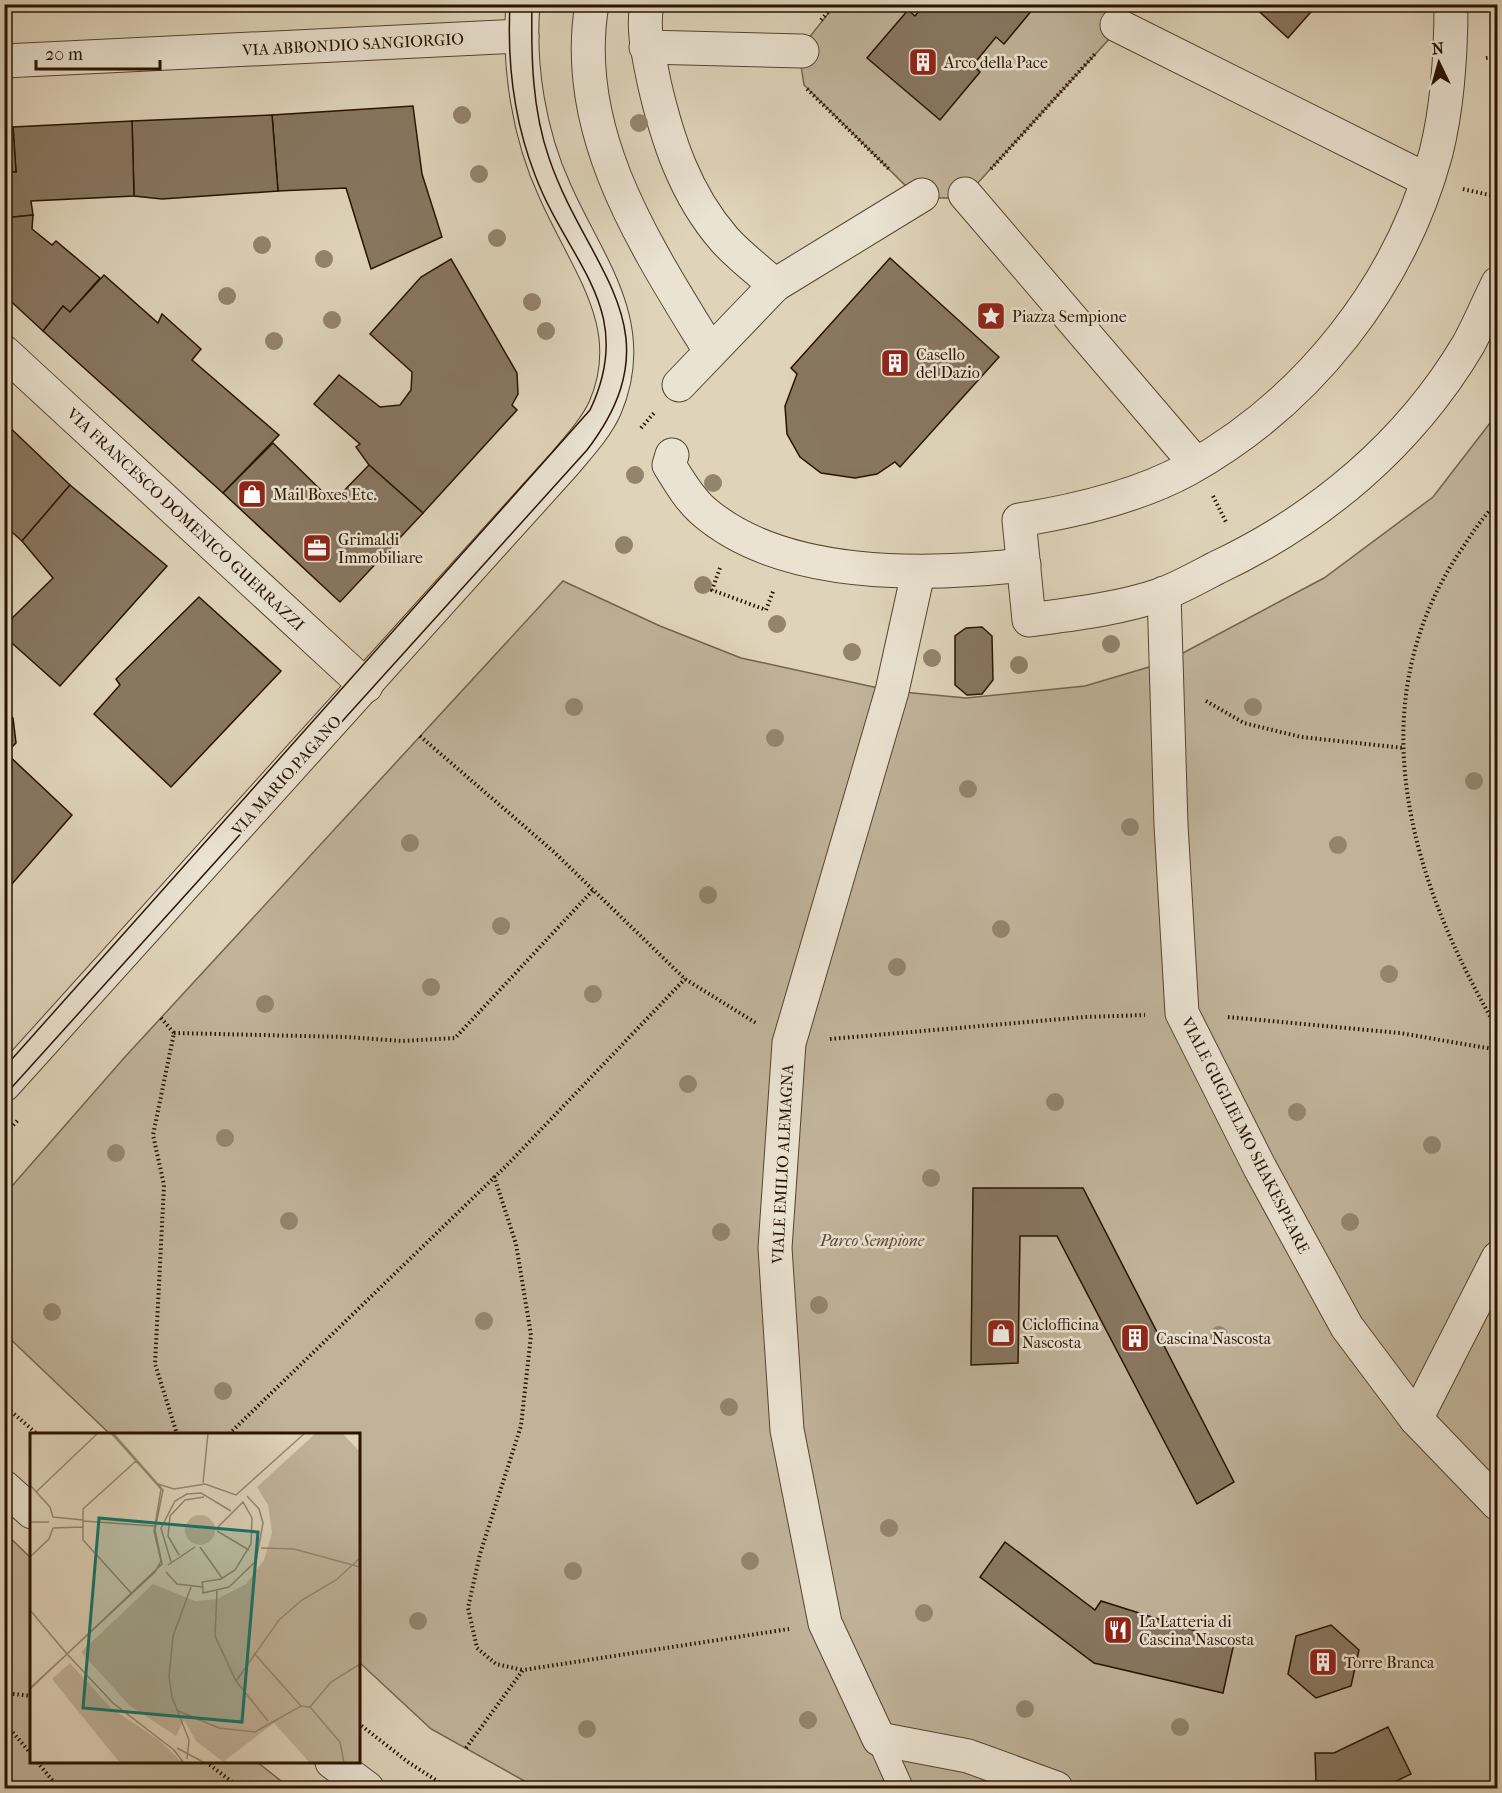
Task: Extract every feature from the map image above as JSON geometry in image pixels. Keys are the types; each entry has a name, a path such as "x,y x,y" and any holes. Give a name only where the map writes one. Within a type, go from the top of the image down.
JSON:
{"street":[{"path":"592,4 589,25 589,72 593,109 603,148 616,183 710,351"},
{"path":"646,4 646,47 664,123 677,163 696,201 725,240 775,285"},
{"path":"1452,4 1450,60 1442,122 1427,180 1409,229 1386,274 1343,337 1310,375 1272,410 1196,464 1118,498 1019,520 1029,620 1107,609 1164,593 1243,556 1318,511 1358,477 1419,414 1468,344 1497,283"},
{"name":"VIA ABBONDIO SANGIORGIO","path":"4,61 523,20"},
{"name":"VIA MARIO PAGANO","path":"4,1085 566,464 605,407 614,378 617,336 615,317 554,190 542,159 527,95 523,20"},
{"path":"1117,25 1427,180"},
{"path":"646,47 802,51"},
{"path":"965,194 1196,464"},
{"path":"680,385 775,285 922,195"},
{"name":"VIA FRANCESCO DOMENICO GUERRAZZI","path":"4,352 366,686"},
{"path":"672,456 669,465 683,488 702,510 735,532 786,554 867,569 918,573 1024,565"},
{"name":"VIALE EMILIO ALEMAGNA","path":"879,1738 825,1623 787,1430 775,1248 789,1043 892,691 918,573"},
{"name":"VIALE GUGLIELMO SHAKESPEARE","path":"1164,593 1182,1013 1260,1168 1347,1327 1416,1419 1497,1504"},
{"path":"1416,1419 1497,1258"},
{"path":"4,1487 30,1510"},
{"path":"879,1738 968,1756 1056,1788"},
{"path":"335,1763 367,1788"}],"lane":[{"name":"VIALE EMILIO ALEMAGNA","path":"879,1738 901,1788"}],"path":[{"path":"835,4 810,34 802,51 801,75 804,85 908,188 922,195"},
{"path":"965,194 1103,45 1117,25"},
{"path":"1196,464 1243,556"},
{"path":"1497,502 1484,515 1436,590 1412,657 1403,719 1406,787 1422,866 1469,981 1497,1030"},
{"path":"1166,678 1244,723 1301,737 1404,748"},
{"path":"161,1018 174,1033 347,1037 402,1041 456,1038 593,890"},
{"path":"230,1433 494,1176 685,979"},
{"path":"1182,1013 1400,1033 1497,1050"},
{"path":"174,1033 153,1135 164,1185 155,1364 177,1433"},
{"path":"494,1176 516,1244 531,1335 521,1426 480,1554 468,1608 477,1648 496,1664 524,1670 825,1623"},
{"path":"4,1405 36,1433"},
{"path":"466,1748 524,1670"},
{"path":"4,1693 30,1696"},
{"path":"4,1722 30,1753"},
{"path":"360,1725 408,1762 448,1788"},
{"path":"39,1763 59,1788"},
{"path":"209,1763 240,1788"}],"green space":[{"path":"835,5 1120,5 1111,37 976,185 951,198 935,198 908,188 804,85 800,59 804,44"},
{"name":"Parco Sempione","path":"1497,414 1497,1788 537,1788 431,1729 360,1663 360,1433 109,1433 5,1334 5,1194 124,1058 563,581 660,626 741,658 892,691 966,698 1085,686 1166,662 1324,578 1433,497"},
{"path":"5,1533 30,1557 30,1763 258,1763 290,1788 5,1788"}],"building":[{"name":"Arco della Pace","path":"925,4 1037,4 1004,44 996,37 973,65 980,72 940,120 867,58 908,10 915,16"},
{"path":"1251,4 1318,4 1288,38"},
{"path":"413,106 422,174 442,237 371,269 346,188 278,191 272,115"},
{"path":"272,115 278,191 162,199 134,196 132,121"},
{"path":"132,121 134,196 31,201 33,215 4,218 4,171 16,172 13,127"},
{"path":"13,127 16,172 4,171 4,128"},
{"path":"33,215 32,229 52,245 56,241 100,278 70,312 63,306 43,331 4,295 4,218"},
{"name":"Casello del Dazio","path":"890,258 999,357 900,467 895,462 877,474 855,478 821,473 800,457 787,434 785,406 797,374 791,368"},
{"path":"451,259 517,373 518,394 512,405 517,410 423,513 369,465 356,447 360,444 314,404 339,375 380,407 400,405 411,390 412,372 370,334 421,277"},
{"path":"104,275 158,323 162,314 201,349 192,360 279,435 223,493 43,331 63,306 70,312"},
{"path":"4,422 70,485 22,541 4,525"},
{"path":"273,443 333,502 369,465 423,513 340,602 223,493"},
{"path":"70,485 167,566 60,686 4,636 4,626 53,578 22,541"},
{"path":"199,597 281,671 171,787 94,714 120,685 116,679"},
{"path":"982,627 992,636 993,680 982,694 967,695 955,685 955,636 966,628"},
{"path":"4,710 13,718 16,743 6,753 72,815 4,893"},
{"name":"Cascina Nascosta","path":"973,1188 1083,1188 1234,1482 1197,1504 1057,1236 1020,1236 1018,1363 971,1365"},
{"path":"1005,1542 1095,1610 1101,1601 1234,1643 1223,1693 1094,1663 980,1577"},
{"name":"Torre Branca","path":"1331,1625 1359,1650 1351,1686 1316,1698 1288,1674 1296,1636"},
{"path":"1388,1727 1411,1774 1382,1788 1336,1788 1336,1781 1316,1781 1315,1753 1334,1753"}],"tram line":[{"path":"4,1068 590,410 603,375 606,343 602,314 593,288 549,206 528,155 517,112 511,69 510,4"},
{"path":"4,1096 587,450 613,407 625,369 625,334 617,301 565,198 543,139 534,82 532,4"}],"place":[{"name":"Arco della Pace","path":"923,62"},
{"name":"Piazza Sempione","path":"991,316"},
{"name":"Casello del Dazio","path":"895,363"},
{"name":"Mail Boxes Etc.","path":"252,494"},
{"name":"Grimaldi Immobiliare","path":"317,548"},
{"name":"Ciclofficina Nascosta","path":"1001,1333"},
{"name":"Cascina Nascosta","path":"1135,1338"},
{"name":"La Latteria di Cascina Nascosta","path":"1118,1630"},
{"name":"Torre Branca","path":"1323,1662"}]}
